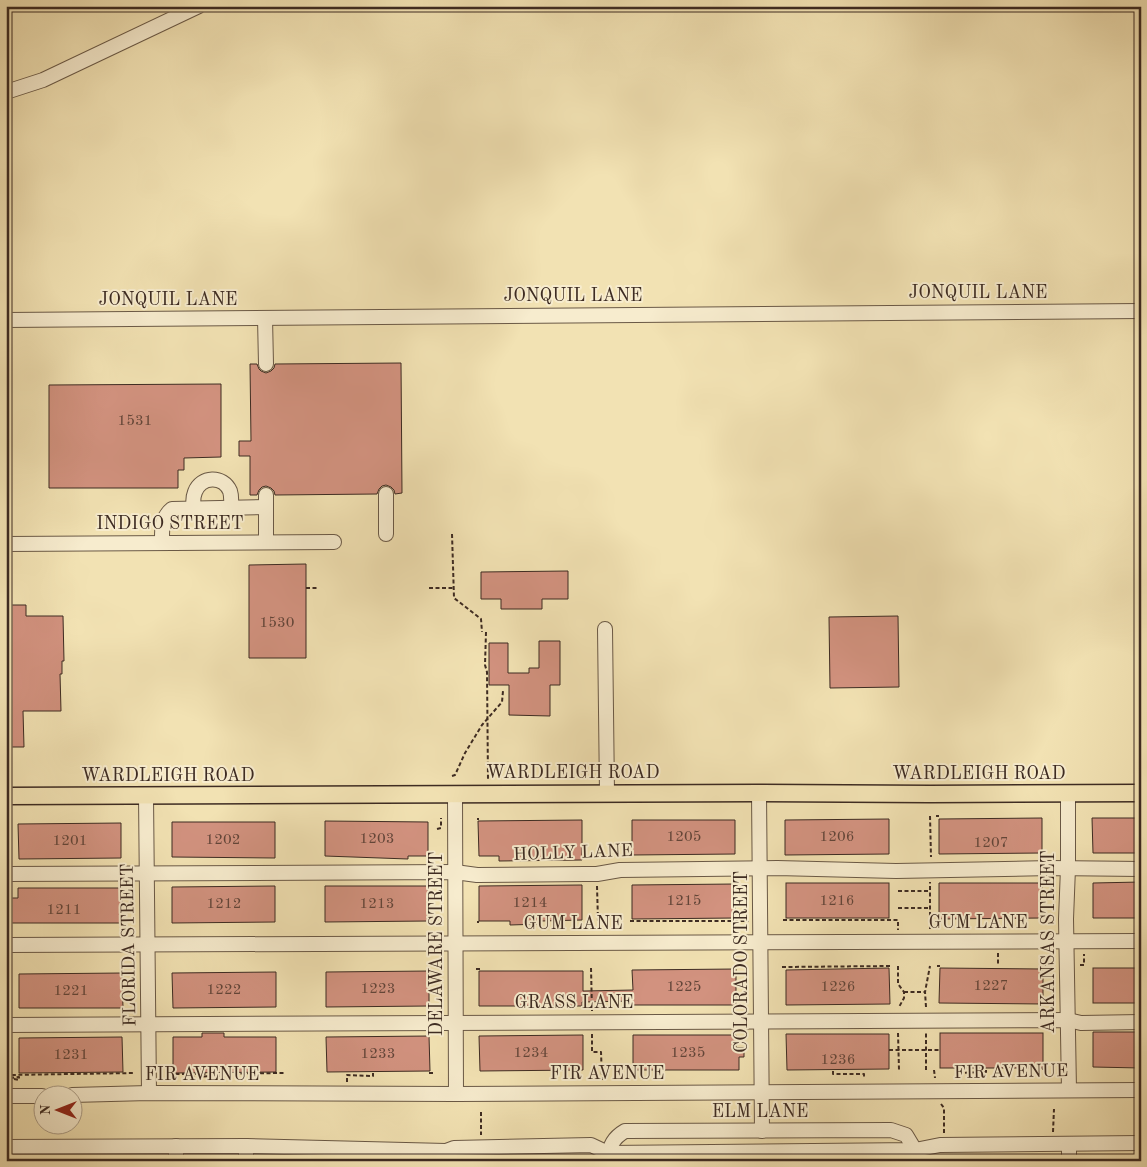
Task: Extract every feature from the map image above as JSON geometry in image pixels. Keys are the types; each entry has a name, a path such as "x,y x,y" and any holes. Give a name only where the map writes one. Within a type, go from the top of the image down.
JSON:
{"main road":[{"name":"WARDLEIGH ROAD","path":"6,796 759,792 930,794 1141,793"}],"street":[{"path":"6,92 43,80 199,6"},
{"name":"JONQUIL LANE","path":"6,320 1141,311"},
{"path":"265,318 266,364"},
{"path":"194,508 194,494 198,486 205,481 214,480 222,482 229,489 231,508"},
{"path":"386,494 386,534"},
{"path":"162,543 164,518 172,509 231,508 266,501 266,542"},
{"name":"INDIGO STREET","path":"6,544 334,542"},
{"path":"605,629 607,793"},
{"name":"COLORADO STREET","path":"759,792 762,1131"},
{"name":"DELAWARE STREET","path":"455,794 456,1094"},
{"name":"ARKANSAS STREET","path":"1068,794 1069,1090"},
{"name":"FLORIDA STREET","path":"146,796 149,1093"},
{"name":"HOLLY LANE","path":"6,874 455,872 477,874 598,874 620,870 760,868 896,871 1068,868 1141,869"},
{"name":"GUM LANE","path":"6,945 1141,941"},
{"name":"GRASS LANE","path":"6,1025 1068,1020 1081,1023 1141,1022"},
{"name":"FIR AVENUE","path":"82,1095 1141,1090"},
{"path":"6,1096 32,1096"},
{"name":"ELM LANE","path":"608,1157 612,1142 625,1131 891,1130 906,1135 915,1156"},
{"path":"6,1147 246,1146 446,1151 454,1154 591,1145 608,1157 915,1156 940,1145 1141,1144"},
{"path":"1069,1145 1070,1161"},
{"path":"176,1146 176,1161"},
{"path":"246,1146 246,1161"}],"path":[{"path":"452,534 454,598 481,619 482,632"},
{"path":"306,588 319,588"},
{"path":"429,588 454,588"},
{"path":"486,632 488,782"},
{"path":"452,776 455,775 482,724 502,702 502,691"},
{"path":"930,816 931,857"},
{"path":"437,829 441,828 441,818"},
{"path":"930,879 930,934"},
{"path":"598,881 598,921"},
{"path":"898,891 930,891"},
{"path":"898,908 930,908"},
{"path":"630,921 754,920"},
{"path":"783,920 898,920 898,935"},
{"path":"782,967 892,966"},
{"path":"898,966 898,984 904,992 904,998 899,1007"},
{"path":"926,1007 925,992 930,966"},
{"path":"591,968 592,1011"},
{"path":"904,992 925,992"},
{"path":"898,1030 899,1070"},
{"path":"592,1031 592,1052 601,1052 602,1093"},
{"path":"926,1031 926,1070"},
{"path":"889,1050 940,1050"},
{"path":"958,1072 986,1072 986,1070"},
{"path":"833,1071 833,1074 864,1074"},
{"path":"14,1079 19,1080 19,1077 8,1078 8,1075 140,1073"},
{"path":"188,1077 219,1076 219,1073"},
{"path":"170,1074 285,1073"},
{"path":"347,1076 373,1076 373,1073"},
{"path":"944,1108 944,1136"},
{"path":"1053,1132 1054,1109"},
{"path":"481,1112 481,1137"}],"building":[{"path":"401,363 402,493 395,494 391,487 386,485 379,489 377,494 275,495 271,488 266,486 259,490 257,495 250,495 250,456 239,456 239,441 251,441 250,364 257,364 261,371 266,373 274,368 275,364"},
{"path":"221,384 221,457 184,458 184,470 178,470 178,488 49,488 49,385"},
{"path":"306,564 306,658 249,658 249,565"},
{"path":"568,571 568,599 542,599 542,609 501,609 501,599 481,599 481,572"},
{"path":"6,605 26,605 26,616 63,616 64,661 62,661 62,674 60,674 61,711 23,711 24,747 6,747"},
{"path":"898,616 899,687 830,688 829,617"},
{"path":"539,641 560,641 560,685 550,685 550,716 509,715 509,685 489,685 489,643 508,643 508,673 529,673 529,668 539,668"},
{"path":"1042,818 1042,853 939,854 939,819"},
{"path":"1092,818 1141,818 1141,853 1093,853"},
{"path":"889,819 889,854 785,855 785,820"},
{"path":"582,820 582,860 499,861 499,856 479,856 478,821"},
{"path":"632,820 735,820 735,854 632,855"},
{"path":"325,821 428,822 428,856 408,856 408,859 325,856"},
{"path":"172,822 275,822 275,858 172,857"},
{"path":"121,823 121,858 19,859 18,824"},
{"path":"1141,882 1141,918 1093,918 1093,883"},
{"path":"786,883 889,883 889,918 786,918"},
{"path":"939,883 1042,883 1042,918 939,919"},
{"path":"735,884 735,918 632,919 632,885"},
{"path":"582,885 582,920 541,921 541,924 510,925 510,921 479,921 479,886"},
{"path":"275,886 275,922 172,923 172,887"},
{"path":"325,886 428,886 429,921 325,922"},
{"path":"18,888 122,888 122,923 6,923 6,898 18,898"},
{"path":"889,968 890,1004 786,1005 786,970"},
{"path":"940,968 1043,969 1043,1004 939,1003"},
{"path":"1093,968 1141,968 1141,1003 1093,1003"},
{"path":"736,969 736,1005 633,1005 633,1001 582,1002 582,1006 479,1006 479,971 583,971 583,991 633,990 632,970"},
{"path":"429,971 429,1006 326,1007 326,972"},
{"path":"276,972 276,1007 173,1008 172,973"},
{"path":"122,973 123,1008 19,1008 19,974"},
{"path":"1093,1032 1141,1032 1141,1068 1093,1067"},
{"path":"202,1033 224,1033 224,1037 276,1037 276,1072 173,1073 173,1037 202,1037"},
{"path":"940,1033 1043,1033 1043,1068 940,1068"},
{"path":"786,1034 889,1034 889,1069 787,1070"},
{"path":"583,1035 583,1070 480,1071 479,1036"},
{"path":"633,1035 736,1035 736,1048 744,1048 744,1057 739,1057 739,1070 633,1070"},
{"path":"429,1036 430,1071 327,1072 326,1037"},
{"path":"122,1037 123,1072 19,1073 19,1038"}]}
